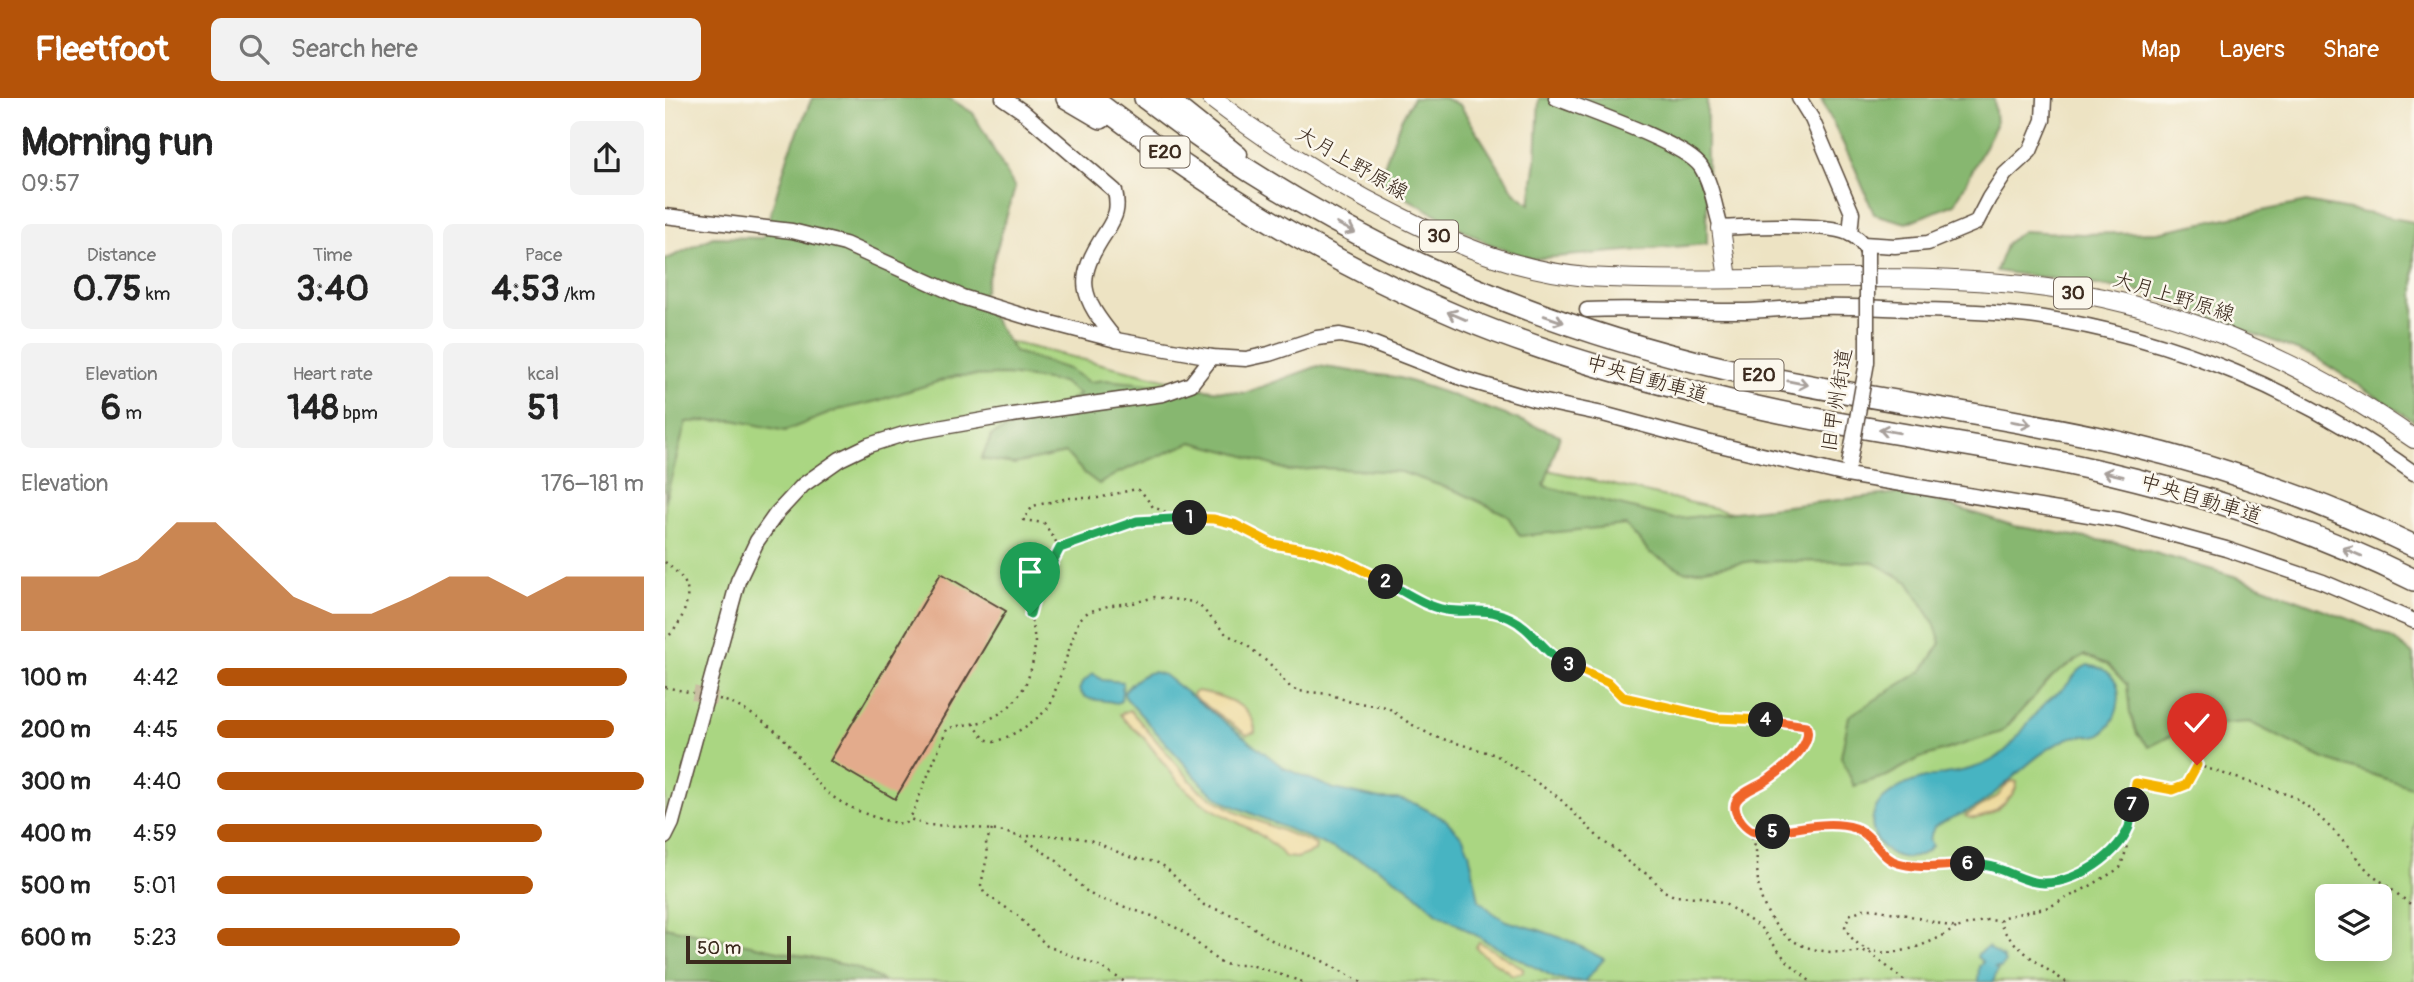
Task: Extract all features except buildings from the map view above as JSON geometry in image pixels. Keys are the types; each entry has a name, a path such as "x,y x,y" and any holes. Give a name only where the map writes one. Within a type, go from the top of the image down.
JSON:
{"highway":[{"path":"1067,98 1241,203"},
{"name":"中央自動車道","path":"1091,98 1241,203 1302,239 1382,282 1460,317 1543,348 1631,376 1721,399 2036,457 2187,493 2286,526 2414,580"},
{"name":"中央自動車道","path":"1145,98 1186,130 1316,212 1402,258 1550,318 1636,346 1762,376 2118,442 2202,464 2271,486 2414,546"}],"main road":[{"name":"大月上野原線","path":"1211,98 1279,148 1332,182 1480,254 1533,269 1613,279 1953,280 2024,285 2098,298 2180,319 2274,355 2358,401 2414,439"},
{"path":"1721,228 1728,279"}],"street":[{"path":"1003,98 1022,111 1115,191 1117,215 1093,251 1086,267 1085,284 1089,301 1098,318 1116,340"},
{"path":"1170,98 1316,212"},
{"path":"1556,98 1666,143 1693,158 1706,174 1721,228 1831,228 1850,234 1865,248 1928,243 1976,223 2005,174 2030,151 2043,120 2044,98"},
{"path":"1799,98 1812,119 1852,213 1850,234"},
{"path":"665,216 792,231 845,244 962,297 1116,340 1246,359 1317,338 1340,335 1364,340 1464,379 1536,400 1603,414 1707,442 1848,469"},
{"name":"旧甲州街道","path":"1865,248 1867,362 1848,469 2119,520 2226,549 2323,582 2414,621"},
{"path":"1587,310 1704,312 1859,307 1997,313 2063,322 2150,341 2240,372 2326,415 2377,446 2414,473"},
{"path":"665,837 672,823 737,581 757,541 776,514 803,485 840,459 869,445 904,434 1012,415 1163,394 1191,384 1212,356"}],"path":[{"path":"1060,548 1044,523 1023,520 1033,506 1068,498 1098,498 1136,489 1141,491 1153,507 1181,518"},
{"path":"717,699 726,701 756,718 781,736 828,793 848,806 889,822 904,824 910,819 947,729 989,720 1003,711 1024,690 1033,663 1035,630 1030,614 1034,598 1060,548 1137,521 1214,519 1234,524 1273,544 1315,551 1343,560 1426,604 1459,611 1483,609 1512,619 1527,628 1544,649 1560,661 1609,683 1623,697 1716,718 1767,720 1806,726 1809,731 1801,750 1770,778 1738,798 1735,805 1738,818 1750,830 1756,849 1762,900 1777,926 1806,948 1821,953 1901,952 1918,948 1956,928 1987,920 2000,921 2004,917 2049,906 2090,886 2120,868 2126,851 2136,783 2173,790 2186,785 2197,765 2295,797 2336,833 2368,872 2414,907"},
{"path":"665,562 678,573 687,589 684,615 670,636 665,638"},
{"path":"973,724 985,739 994,742 1025,727 1042,715 1050,706 1079,620 1088,612 1155,597 1189,600 1200,606 1226,634 1245,644 1270,664 1290,687 1298,691 1329,694 1351,702 1387,707 1433,736 1496,755 1557,797 1602,841 1650,876 1664,891 1674,897 1700,897 1725,904 1761,927 1785,959 1811,982"},
{"path":"665,687 693,693"},
{"path":"910,819 925,825 965,826 1021,837 1073,837 1090,840 1132,858 1156,862 1165,867 1203,905 1238,917 1276,943 1319,959 1361,982"},
{"path":"1750,830 1761,833 1816,826 1846,826 1859,830 1888,858 1902,864 1993,865 2030,881 2049,884 2092,867 2108,857 2129,826"},
{"path":"992,830 986,842 987,857 981,885 984,893 1017,915 1047,946 1100,966 1125,982"},
{"path":"1021,837 1056,861 1084,890 1095,897 1152,916 1183,931 1219,962 1228,965 1251,965 1303,982"},
{"path":"1906,982 1851,939 1845,927 1849,915 1863,909 1907,915 1956,928"},
{"path":"2000,921 2001,928 2029,956 2066,982"}],"green space":[{"path":"812,98 949,98 973,113 1015,188 981,301 1015,352 1068,369 1089,382 1105,380 1245,393 1318,366 1400,378 1560,435 1544,486 1675,519 1907,492 2015,526 2128,545 2237,577 2357,622 2393,639 2414,655 2414,788 2324,759 2249,722 2190,726 2149,747 2137,734 2130,713 2127,685 2107,664 2084,655 2053,676 2002,732 1920,758 1887,776 1854,786 1841,757 1849,716 1923,670 1941,643 1934,623 1908,582 1872,562 1753,561 1686,572 1650,553 1626,525 1520,536 1507,515 1459,492 1401,472 1321,468 1289,471 1192,442 1118,473 1099,484 1083,472 1066,453 1014,464 981,459 992,435 1080,395 1062,382 1006,375 956,376 877,401 838,410 785,431 733,420 686,422 665,501 665,260 713,237 763,238 789,153"},
{"path":"1413,98 1444,98 1460,105 1515,193 1530,204 1536,160 1539,98 1707,98 1707,244 1532,259 1489,244 1378,182 1400,122"},
{"path":"1821,98 1994,98 1996,125 1955,204 1906,223 1874,214"},
{"path":"2306,202 2414,222 2414,421 2313,356 2139,291 1996,271 2007,243 2023,231 2082,234 2158,232"},
{"path":"872,309 1469,452 2197,618 2414,712 2414,982 665,982 665,338"},
{"path":"665,927 855,967 886,982 665,982"}],"sand":[{"path":"1197,691 1235,702 1249,714 1255,732 1247,735 1194,697 1193,693"},
{"path":"1130,710 1198,789 1238,813 1316,845 1315,851 1297,858 1285,857 1260,835 1198,800 1120,714"},
{"path":"2017,782 2011,796 1997,809 1980,817 1965,816 1998,796 2008,783"},
{"path":"1479,942 1523,968 1523,972 1512,975 1476,947"}],"water":[{"path":"2088,665 2102,669 2116,683 2119,700 2117,709 2105,731 2097,735 2069,738 2045,751 1982,803 1934,827 1929,840 1932,846 1921,855 1909,858 1897,856 1878,842 1873,831 1873,819 1877,806 1884,798 1909,783 1970,769 1994,759 2012,744 2043,705 2065,687 2080,669"},
{"path":"1154,672 1164,675 1284,768 1334,789 1416,804 1446,820 1463,838 1469,852 1479,900 1492,912 1506,921 1570,941 1604,959 1584,982 1556,978 1436,912 1409,888 1377,867 1227,803 1206,788 1125,697 1124,692 1134,682 1145,674"},
{"path":"1093,673 1102,680 1123,682 1121,701 1116,703 1095,700 1082,694 1079,690 1082,683"},
{"path":"1988,947 2003,958 2005,963 2001,968 1994,967 1998,969 1993,982 1978,982 1979,966 1983,962 1977,957"}],"tunnel":[{"path":"693,693 717,699"}],"route":[{"path":"1030,614 1042,580 1060,548 1137,521 1190,518 1214,519 1234,524 1273,544 1315,551 1343,560 1426,604 1459,611 1483,609 1512,619 1527,628 1544,649 1560,661 1609,683 1623,697 1716,718 1767,720 1806,726 1809,731 1801,750 1770,778 1738,798 1735,805 1738,818 1750,830 1761,833 1816,826 1846,826 1859,830 1888,858 1902,864 1993,865 2030,881 2049,884 2066,879 2108,857 2129,826 2136,783 2173,790 2186,785 2197,765"}]}
